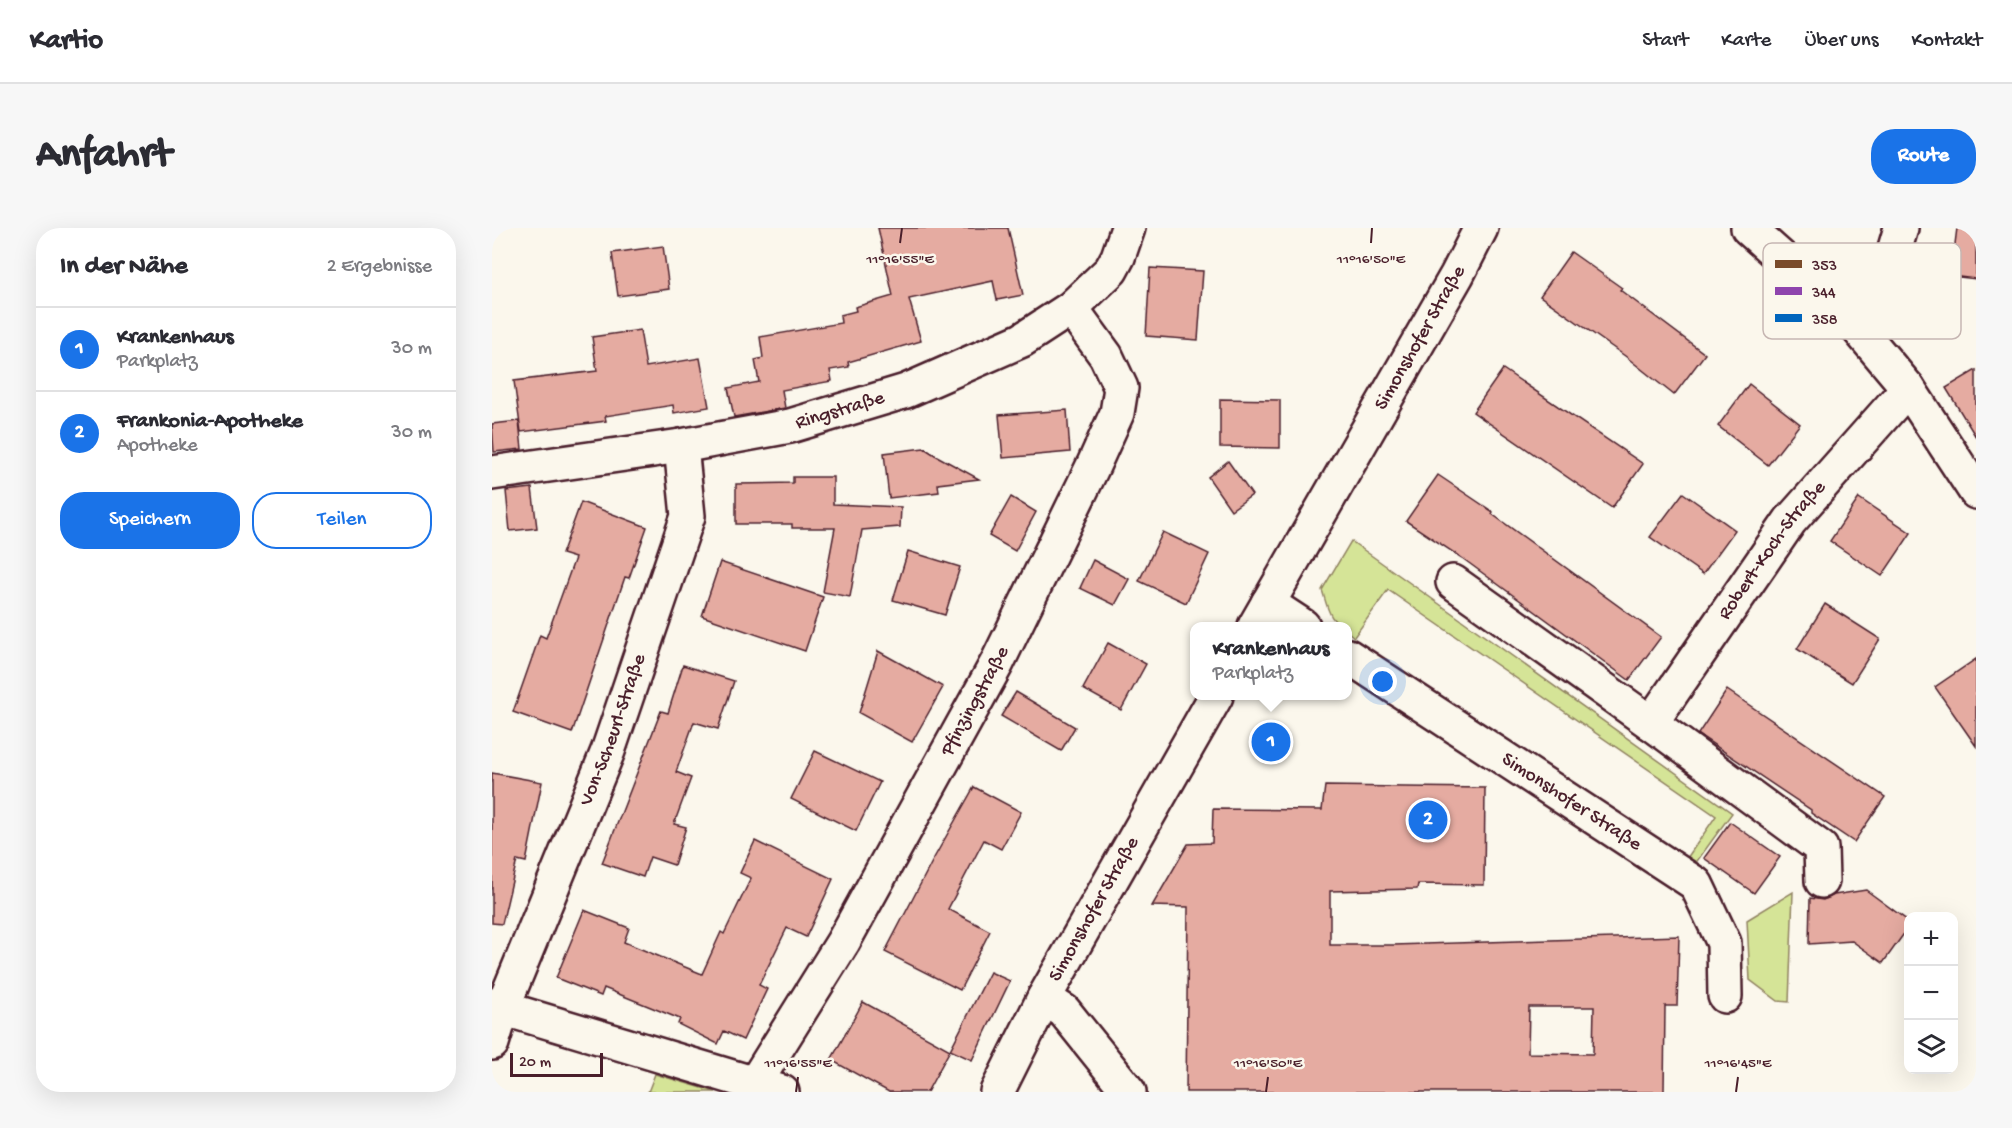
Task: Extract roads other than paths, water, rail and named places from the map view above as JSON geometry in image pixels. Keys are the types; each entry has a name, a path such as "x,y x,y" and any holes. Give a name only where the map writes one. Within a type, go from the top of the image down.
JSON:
{"street":[{"name":"Ringstraße","path":"492,473 681,446 790,426 906,392 1022,340 1071,308 1111,270 1128,228"},
{"name":"Simonshofer Straße","path":"1286,622 1261,615 1457,274 1481,228"},
{"path":"1748,228 1765,243"},
{"path":"1897,243 1901,228"},
{"name":"Pfinzingstraße","path":"768,1088 843,942 997,663 1117,413 1121,388 1106,356 1071,308"},
{"path":"1867,339 1908,388 1976,492"},
{"name":"Robert-Koch-Straße","path":"1651,723 1790,521 1908,388"},
{"name":"Von-Scheurl-Straße","path":"492,1043 498,1006 608,751 688,516 681,446"},
{"path":"1453,582 1821,848 1822,881"},
{"name":"Simonshofer Straße","path":"1352,659 1696,884 1724,943 1725,996"},
{"name":"Simonshofer Straße","path":"997,1092 1044,998 1214,700"},
{"name":"Simonshofer Straße","path":"1044,998 1064,1011 1129,1092"},
{"path":"498,1006 768,1088"}],"place":[{"name":"Krankenhaus","path":"1271,742"},
{"name":"Frankonia-Apotheke","path":"1428,820"}]}
